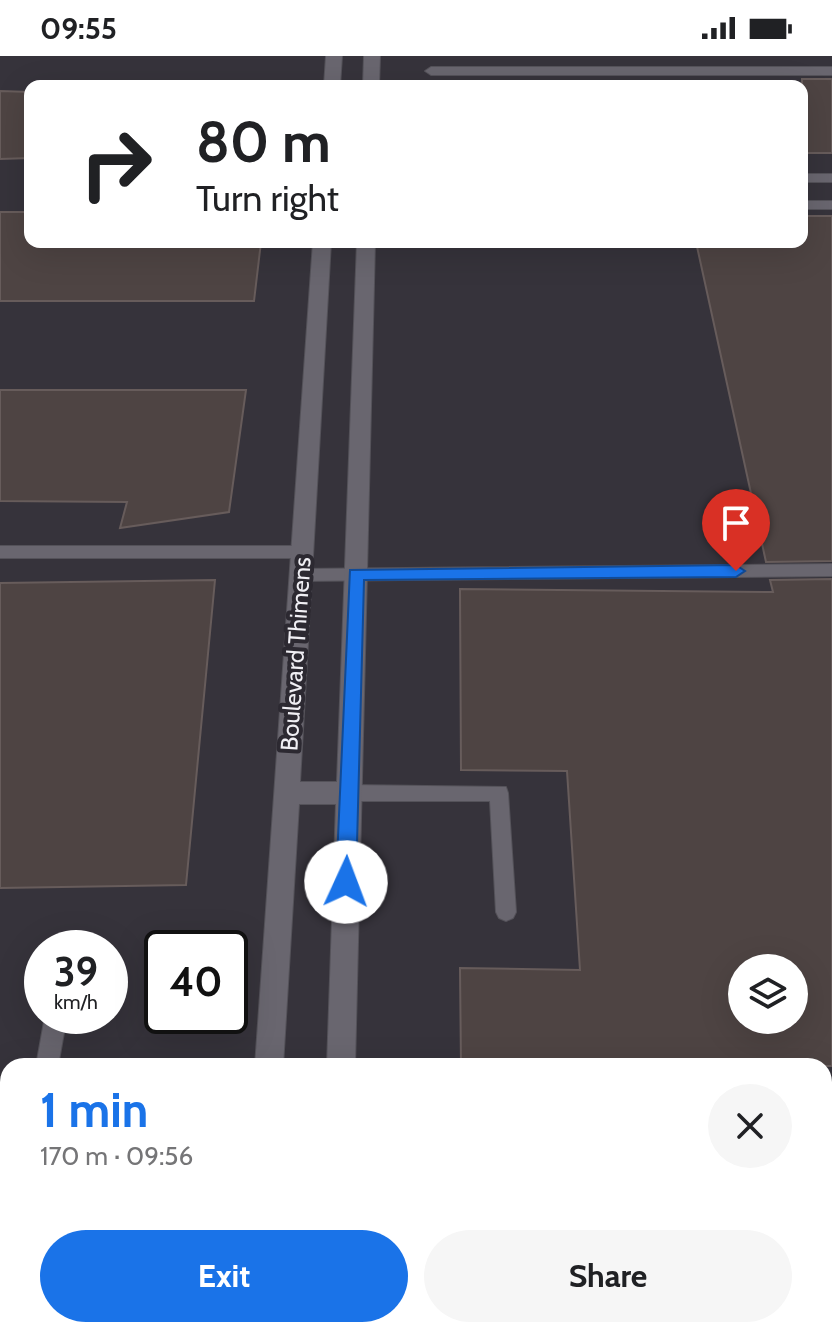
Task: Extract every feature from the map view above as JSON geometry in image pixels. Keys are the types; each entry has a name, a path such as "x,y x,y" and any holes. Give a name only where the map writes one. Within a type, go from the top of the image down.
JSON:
{"street":[{"path":"332,80 334,56"},
{"path":"371,80 372,56"},
{"name":"Boulevard Thimens","path":"269,1058 322,248"},
{"path":"341,1058 366,248"},
{"path":"286,793 349,793"}],"lane":[{"path":"574,56 577,71"},
{"path":"765,56 772,80"},
{"path":"431,71 832,71"},
{"path":"808,178 832,178"},
{"path":"808,205 832,205"},
{"path":"0,552 303,552"},
{"path":"300,575 832,570"},
{"path":"349,793 499,793 506,912"},
{"path":"48,1058 53,1034"}],"building":[{"path":"832,79 832,153 808,153 808,80 802,80"},
{"path":"0,91 24,92 24,158 0,159"},
{"path":"0,212 24,212 24,248 260,248 254,301 0,301"},
{"path":"808,216 832,216 832,561 766,562 697,248 808,248"},
{"path":"0,390 246,390 229,512 120,528 127,502 0,501"},
{"path":"832,579 832,1058 461,1058 460,968 580,970 567,771 461,770 460,589 773,592 770,580"},
{"path":"215,580 186,885 0,888 0,583"}],"route":[{"path":"346,882 356,574 736,571"}]}
